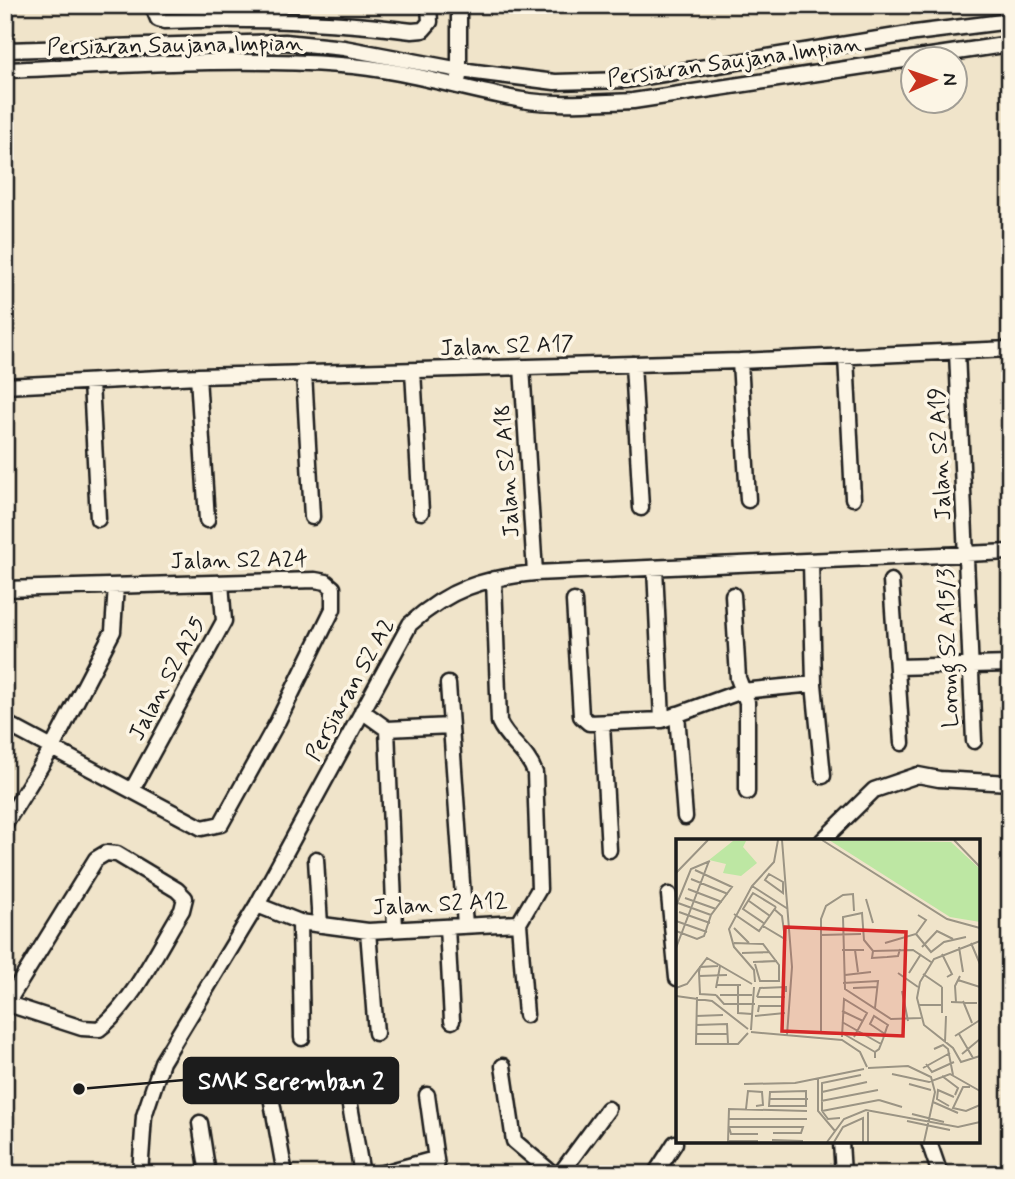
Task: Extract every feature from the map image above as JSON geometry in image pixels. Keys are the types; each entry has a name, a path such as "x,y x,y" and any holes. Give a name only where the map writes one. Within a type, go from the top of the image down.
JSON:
{"street":[{"path":"337,5 337,21"},
{"path":"152,6 158,19 165,21 247,12 423,30 430,22 429,5"},
{"path":"458,86 459,5"},
{"name":"Persiaran Saujana Impian","path":"5,50 285,42 344,48 460,70 555,82 626,80 915,33 1010,21"},
{"name":"Persiaran Saujana Impian","path":"5,70 233,62 340,65 524,100 633,101 1010,44"},
{"name":"Jalan S2 A17","path":"5,386 198,376 740,361 1010,349"},
{"name":"Jalan S2 A19","path":"957,352 966,554"},
{"path":"846,356 853,498"},
{"path":"740,361 748,500"},
{"path":"633,364 641,508"},
{"name":"Jalan S2 A18","path":"522,367 535,573"},
{"path":"413,371 421,512"},
{"path":"303,373 312,517"},
{"path":"198,376 207,520"},
{"path":"91,382 98,520"},
{"name":"Persiaran S2 A2","path":"140,1174 144,1116 162,1062 257,905 410,624 436,601 473,583 535,573 811,563 1010,552"},
{"name":"Lorong S2 A15/3","path":"966,554 974,741"},
{"path":"811,563 814,684 823,776"},
{"path":"655,568 662,720"},
{"name":"Jalan S2 A12","path":"257,905 300,922 368,930 519,923 539,889 535,772 526,757 505,736 499,722 494,579"},
{"name":"Jalan S2 A24","path":"5,590 315,580 326,582 333,588 333,609 278,721 221,824 202,828 132,790"},
{"path":"891,581 902,743"},
{"name":"Jalan S2 A25","path":"132,790 224,621 221,583"},
{"path":"5,824 52,748 113,631 116,586"},
{"path":"733,595 738,678 747,702 747,792"},
{"path":"574,601 581,716 589,723 662,720 742,691 814,684"},
{"path":"897,667 1010,664"},
{"path":"448,684 465,925"},
{"path":"362,711 387,729 451,726"},
{"path":"677,714 685,817"},
{"path":"5,723 132,790"},
{"path":"603,724 609,850"},
{"path":"387,729 395,929"},
{"path":"823,839 874,790 918,775 939,779 1010,783"},
{"path":"106,853 117,854 177,890 184,898 182,910 131,991 109,1022 99,1030 82,1028 6,1003 96,859 106,853"},
{"path":"316,859 320,925"},
{"path":"669,895 676,968"},
{"path":"300,922 302,1038"},
{"path":"519,923 526,1015"},
{"path":"447,927 452,1021"},
{"path":"368,930 376,1033"},
{"path":"503,1066 514,1140 553,1174"},
{"path":"427,1095 438,1174"},
{"path":"349,1100 362,1174"},
{"path":"272,1102 285,1174"},
{"path":"560,1174 608,1109"},
{"path":"200,1123 208,1174"},
{"path":"655,1174 675,1143"},
{"path":"841,1144 844,1174"},
{"path":"930,1144 940,1174"},
{"path":"379,1174 435,1159"}],"place":[{"name":"SMK Seremban 2","path":"79,1089"}]}
